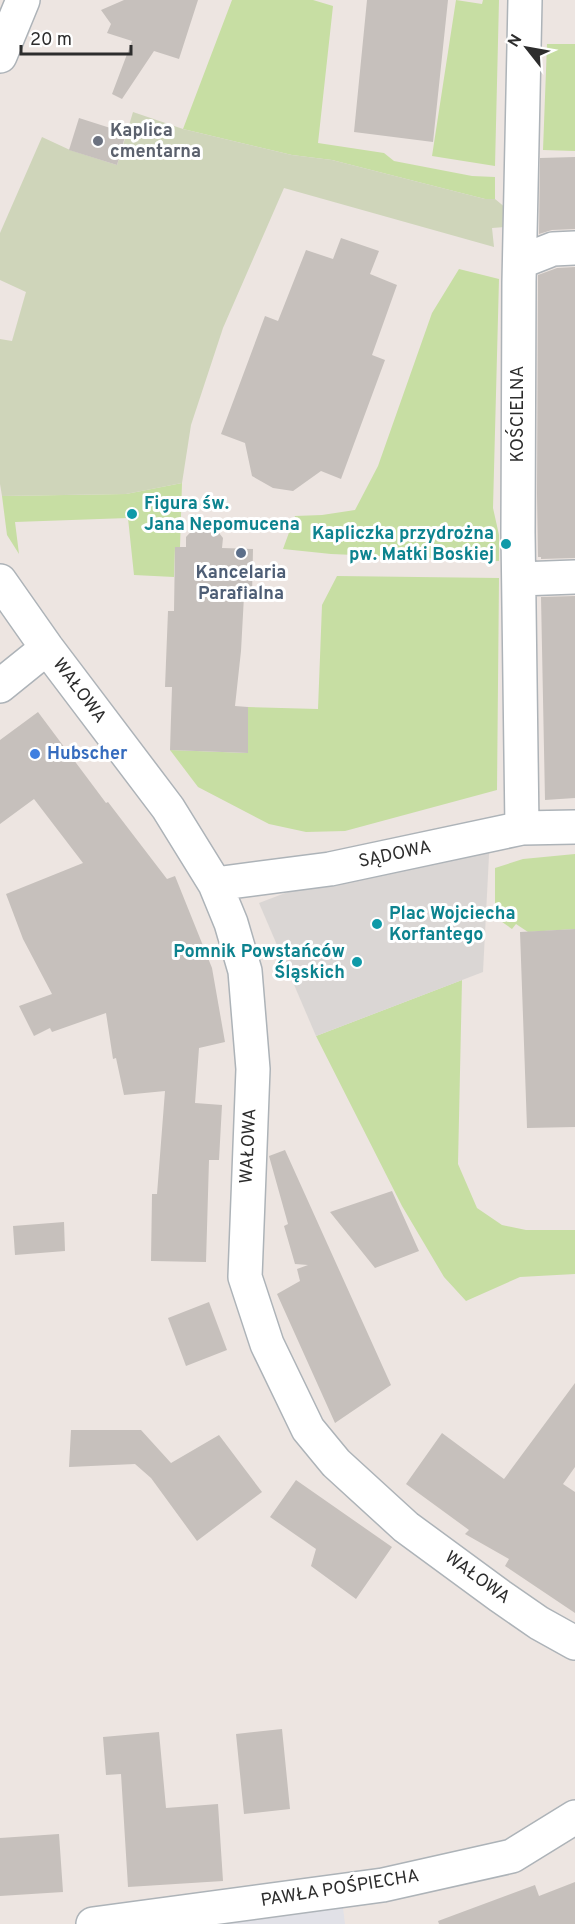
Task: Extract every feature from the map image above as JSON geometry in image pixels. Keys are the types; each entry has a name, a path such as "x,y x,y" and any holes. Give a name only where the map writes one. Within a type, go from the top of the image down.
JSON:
{"street":[{"path":"0,56 23,0"},
{"name":"KOŚCIELNA","path":"522,828 519,579 520,262 525,0"},
{"path":"520,262 553,249 575,248"},
{"path":"519,579 575,577"},
{"name":"WAŁOWA","path":"0,581 47,648 168,808 216,884 231,923 245,970 253,1069 245,1277 267,1344 308,1429 336,1463 406,1527 500,1596 575,1643"},
{"path":"0,686 47,648"},
{"name":"SĄDOWA","path":"216,884 330,869 522,828 575,827"},
{"name":"PAWŁA POŚPIECHA","path":"93,1924 383,1885 512,1856 575,1817"}],"shaded area":[{"name":"Plac Wojciecha Korfantego","path":"490,836 483,972 316,1036 259,903 327,877"},
{"path":"343,1908 345,1924 202,1924"}],"green space":[{"path":"232,0 313,0 333,6 318,143 384,153 394,161 472,176 495,177 495,199 485,199 332,160 292,155 183,129"},
{"path":"456,0 482,4 483,0 499,0 495,166 432,156"},
{"path":"547,44 575,44 575,151 543,150"},
{"path":"133,112 183,129 292,155 332,160 485,199 495,199 506,208 505,227 492,228 494,247 284,188 223,328 191,425 182,483 126,494 2,496 0,484 0,339 12,341 26,292 0,280 0,233 42,137 70,150 117,165"},
{"path":"459,269 499,279 493,508 499,535 499,561 331,554 283,549 295,516 355,510 378,466 432,313"},
{"path":"182,483 180,547 175,547 174,577 134,575 128,518 15,522 19,554 7,535 2,496 126,494"},
{"path":"337,576 499,578 497,790 345,831 306,832 269,824 198,787 170,750 247,753 248,707 318,709 322,605"},
{"path":"575,854 575,929 528,932 516,924 512,929 495,917 495,868 523,859"},
{"path":"462,980 458,1164 477,1208 502,1225 526,1230 575,1230 575,1274 520,1277 466,1301 444,1277 402,1206 316,1036"}],"building":[{"path":"124,0 198,0 179,59 154,51 122,99 112,94 132,41 107,33 111,24 101,10"},
{"path":"367,0 448,0 433,142 354,132"},
{"name":"Kaplica cmentarna","path":"79,118 126,133 117,165 69,150"},
{"path":"575,157 575,229 552,230 539,234 540,158"},
{"path":"341,238 379,251 370,274 397,285 372,355 385,360 341,479 321,471 293,491 273,488 252,476 245,443 221,434 265,316 278,321 306,250 333,259"},
{"path":"575,267 575,558 541,559 538,557 537,494 538,275 557,268"},
{"path":"198,524 212,524 223,538 222,548 253,549 252,596 244,596 235,706 248,707 248,753 170,750 172,687 165,687 168,611 174,611 175,547 186,547 186,537"},
{"path":"575,596 575,798 545,800 541,597"},
{"path":"38,712 106,803 108,802 167,879 175,876 212,968 225,1042 199,1048 195,1103 222,1105 219,1160 209,1160 206,1262 151,1261 152,1194 157,1194 165,1091 124,1095 116,1058 113,1059 106,1013 52,1032 50,1028 34,1036 19,1006 52,994 23,939 6,894 83,863 34,799 0,824 0,740"},
{"path":"575,929 575,1127 527,1128 520,932"},
{"path":"285,1150 391,1385 335,1423 277,1294 300,1281 297,1269 308,1265 295,1264 284,1226 288,1224 269,1156"},
{"path":"392,1191 419,1251 375,1268 330,1212"},
{"path":"64,1222 65,1251 15,1255 13,1226"},
{"path":"209,1302 227,1350 186,1366 168,1318"},
{"path":"575,1383 575,1467 563,1484 575,1492 575,1613 505,1566 509,1559 465,1534 469,1530 406,1484 442,1433 504,1479"},
{"path":"71,1430 141,1430 171,1463 219,1435 262,1492 197,1541 151,1478 135,1464 69,1467"},
{"path":"296,1480 392,1547 356,1599 311,1566 316,1549 270,1517"},
{"path":"282,1729 290,1809 244,1814 236,1734"},
{"path":"159,1732 166,1808 218,1804 223,1881 128,1887 121,1774 106,1775 103,1737"},
{"path":"59,1834 63,1892 0,1896 0,1838"},
{"path":"575,1882 575,1924 439,1924 438,1921 535,1885 539,1896"}],"place":[{"name":"Kaplica cmentarna","path":"98,141"},
{"name":"Figura św. Jana Nepomucena","path":"132,514"},
{"name":"Kapliczka przydrożna pw. Matki Boskiej","path":"506,544"},
{"name":"Kancelaria Parafialna","path":"241,553"},
{"name":"Hubscher","path":"35,754"},
{"name":"Plac Wojciecha Korfantego","path":"377,924"},
{"name":"Pomnik Powstańców Śląskich","path":"357,962"}]}
